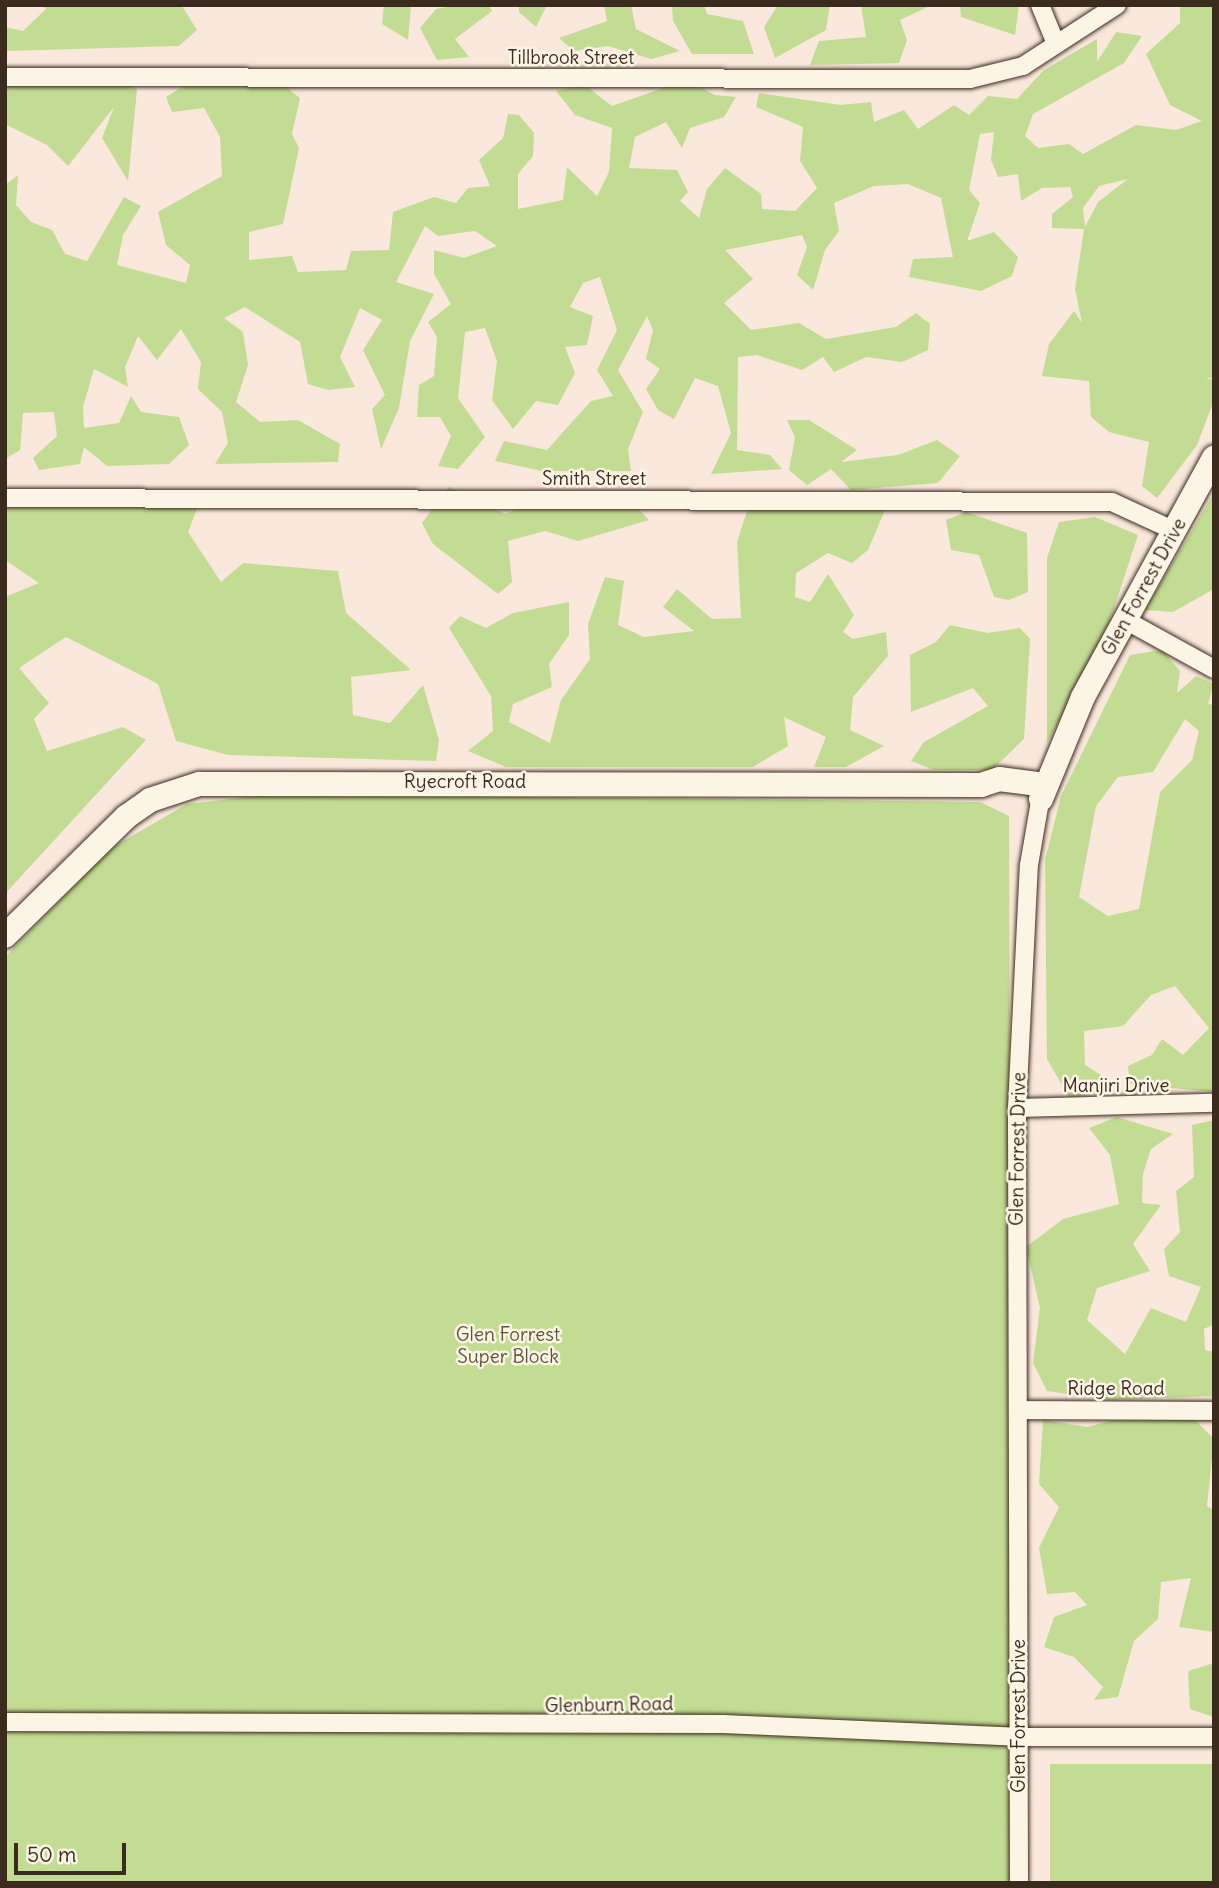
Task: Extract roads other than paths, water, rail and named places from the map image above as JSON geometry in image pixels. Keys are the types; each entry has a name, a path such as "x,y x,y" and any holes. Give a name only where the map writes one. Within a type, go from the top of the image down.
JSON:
{"street":[{"path":"1041,5 1056,44"},
{"name":"Tillbrook Street","path":"5,77 971,79 1023,66 1117,5"},
{"name":"Glen Forrest Drive","path":"1019,1883 1017,1108 1029,865 1043,793 1083,697 1214,458"},
{"name":"Smith Street","path":"5,498 1112,502 1175,531"},
{"path":"1127,621 1214,669"},
{"name":"Ryecroft Road","path":"5,936 126,817 150,800 199,783 981,785 999,779 1043,793"},
{"name":"Manjiri Drive","path":"1017,1108 1214,1103"},
{"name":"Ridge Road","path":"1018,1410 1214,1411"},
{"name":"Glenburn Road","path":"5,1722 723,1724 1019,1737 1214,1737"}],"park label":[{"name":"Glen Forrest Super Block","path":"508,1346"}]}
